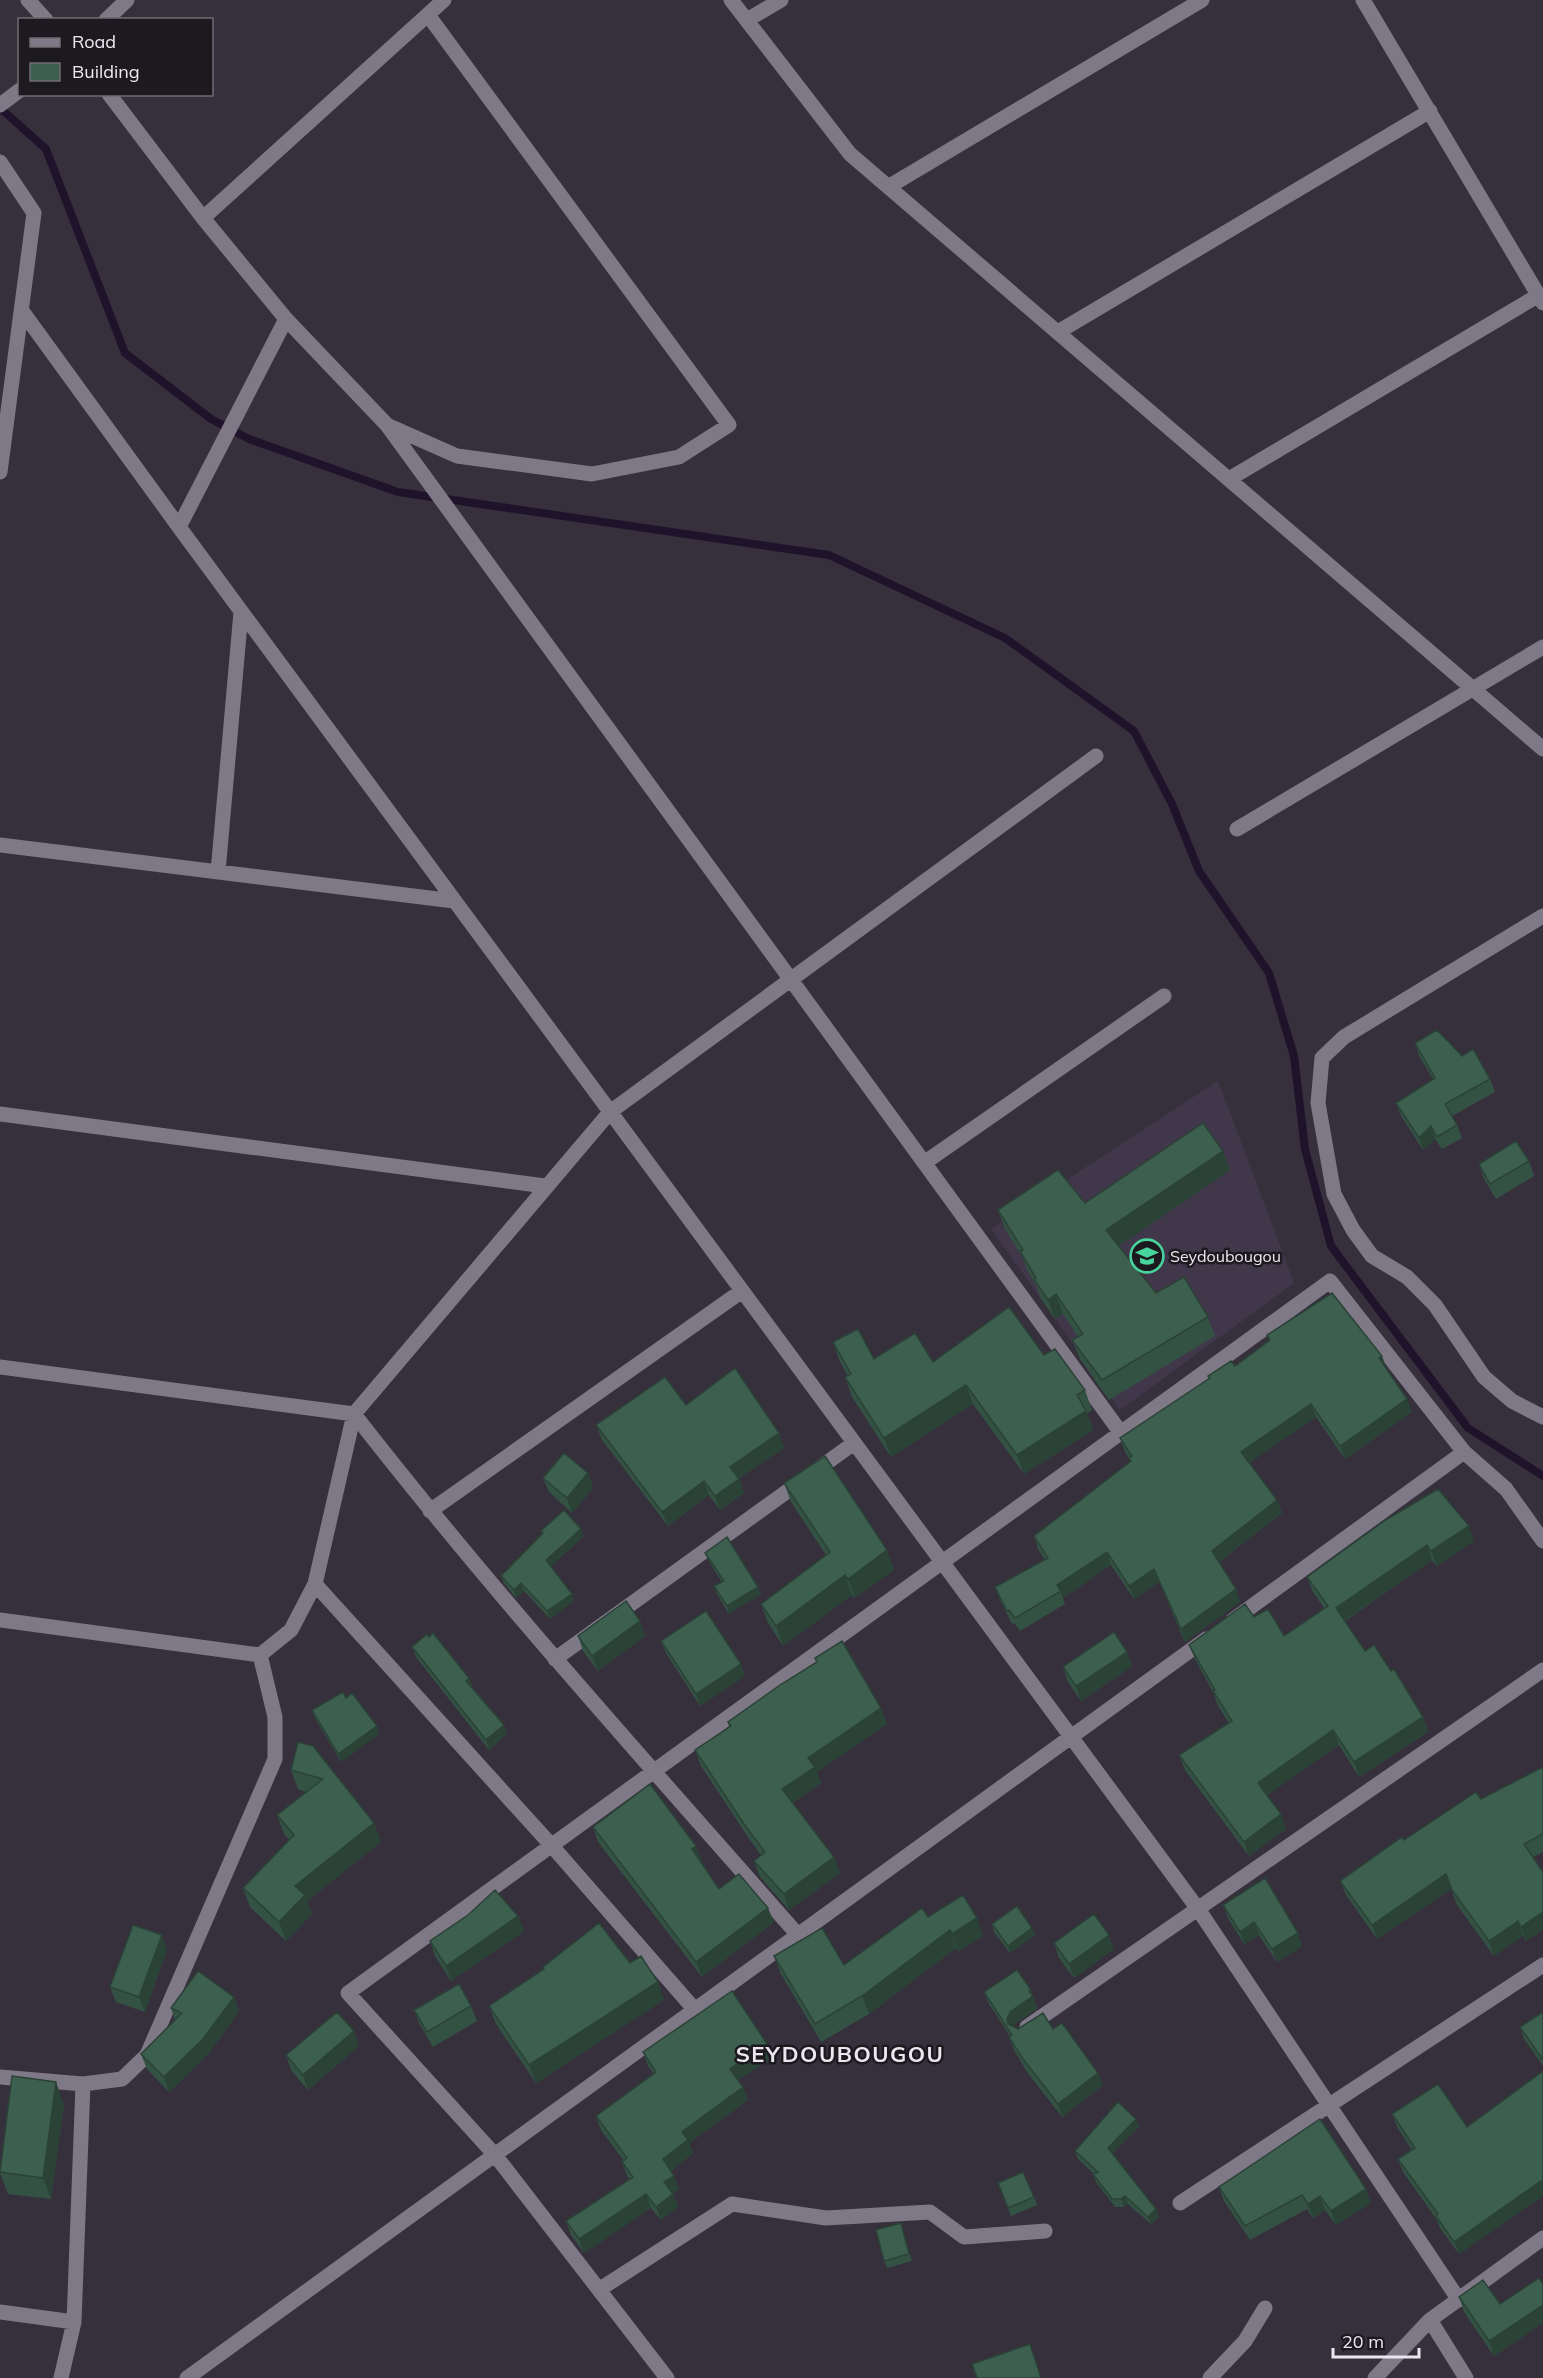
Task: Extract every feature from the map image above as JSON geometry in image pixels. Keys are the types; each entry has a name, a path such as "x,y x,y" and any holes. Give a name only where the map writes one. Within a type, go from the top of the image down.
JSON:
{"street":[{"path":"28,0 44,18"},
{"path":"108,18 127,0"},
{"path":"203,218 444,0"},
{"path":"731,0 850,154 1543,749"},
{"path":"747,21 781,0"},
{"path":"888,187 1202,0"},
{"path":"1229,479 1541,299 1364,0"},
{"path":"387,425 457,456 592,474 679,457 729,425 428,15"},
{"path":"0,105 18,92"},
{"path":"111,96 203,218 286,319 387,425 1121,1433"},
{"path":"1058,332 1430,111"},
{"path":"0,162 34,213 0,472"},
{"path":"22,311 241,612 1198,1910 1459,2300"},
{"path":"179,527 286,319"},
{"path":"218,872 241,612"},
{"path":"1237,829 1543,647"},
{"path":"0,1620 260,1655 291,1630 315,1584 354,1413 610,1112 1096,756"},
{"path":"0,845 454,901"},
{"path":"1543,916 1344,1037 1322,1058 1318,1103 1334,1194 1353,1230 1372,1256 1407,1277 1435,1305 1484,1377 1512,1401 1543,1417"},
{"path":"924,1163 1164,996"},
{"path":"0,1114 545,1186"},
{"path":"667,2378 495,2155 348,1993 1330,1281 1464,1452 1506,1489 1543,1541"},
{"path":"430,1511 742,1291"},
{"path":"0,1367 354,1413 430,1511 555,1659 798,1935"},
{"path":"555,1659 854,1443"},
{"path":"187,2378 1464,1452"},
{"path":"315,1584 552,1846 695,2010"},
{"path":"0,2077 83,2084 122,2079 147,2055 275,1759 275,1717 260,1655"},
{"path":"1021,2032 1543,1670"},
{"path":"1180,2203 1543,1965"},
{"path":"61,2378 74,2322 83,2084"},
{"path":"600,2289 732,2204 826,2218 930,2212 964,2237 1045,2230"},
{"path":"1375,2378 1430,2320 1543,2238"},
{"path":"1210,2378 1245,2341 1265,2308"},
{"path":"0,2312 74,2322"},
{"path":"1430,2320 1467,2378"}],"shaded area":[{"name":"Seydoubougou","path":"1218,1081 1294,1283 1120,1410 991,1229"}],"building":[{"path":"1437,1030 1462,1056 1473,1049 1490,1079 1445,1104 1457,1125 1437,1137 1431,1126 1419,1138 1396,1103 1435,1078 1415,1043"},
{"path":"1203,1123 1223,1151 1106,1230 1156,1293 1184,1277 1208,1317 1102,1380 1072,1340 1083,1334 1056,1294 1048,1300 1020,1251 1023,1250 998,1210 1058,1170 1085,1203"},
{"path":"1516,1141 1529,1161 1490,1184 1479,1164"},
{"path":"1332,1293 1382,1356 1379,1358 1407,1399 1340,1446 1311,1404 1241,1452 1277,1500 1212,1551 1236,1589 1181,1629 1154,1569 1129,1586 1107,1552 1057,1585 1061,1591 1015,1618 1009,1610 1007,1611 995,1587 1048,1558 1034,1536 1131,1461 1129,1458 1132,1456 1120,1438 1210,1378 1208,1376 1231,1361 1235,1366 1270,1340 1267,1335"},
{"path":"1009,1307 1044,1355 1055,1349 1085,1390 1077,1395 1086,1411 1017,1455 966,1385 884,1438 845,1377 851,1374 833,1342 858,1329 874,1359 915,1333 933,1362"},
{"path":"735,1368 779,1433 730,1467 739,1479 715,1496 704,1481 662,1512 596,1425 665,1377 686,1405"},
{"path":"564,1453 588,1473 567,1498 543,1478"},
{"path":"825,1456 887,1550 848,1579 845,1575 776,1626 761,1604 830,1552 784,1483"},
{"path":"1438,1489 1469,1526 1431,1551 1427,1545 1336,1608 1365,1651 1374,1645 1391,1671 1394,1669 1423,1717 1354,1762 1333,1730 1258,1783 1281,1814 1244,1842 1179,1755 1232,1721 1189,1645 1245,1604 1254,1617 1268,1609 1284,1636 1328,1606 1307,1577 1384,1521"},
{"path":"564,1510 581,1529 546,1560 572,1594 547,1611 521,1583 514,1590 501,1576 543,1533 541,1531"},
{"path":"727,1537 758,1587 727,1606 714,1586 724,1581 705,1553"},
{"path":"626,1601 640,1621 592,1656 578,1636"},
{"path":"706,1611 741,1664 696,1694 661,1641"},
{"path":"1114,1632 1127,1652 1076,1686 1063,1667"},
{"path":"433,1633 469,1678 466,1681 504,1725 486,1740 412,1647 427,1634 429,1637"},
{"path":"842,1641 881,1708 808,1758 815,1767 782,1789 834,1857 784,1894 754,1861 765,1852 695,1750 731,1726 728,1722 817,1662 815,1658"},
{"path":"343,1692 346,1698 352,1693 377,1726 338,1754 312,1710"},
{"path":"298,1742 313,1746 374,1823 295,1886 305,1895 279,1922 243,1888 294,1835 277,1815 323,1779 291,1770"},
{"path":"1543,1767 1543,1834 1524,1844 1543,1872 1543,1912 1521,1927 1518,1921 1489,1941 1452,1890 1446,1874 1372,1925 1340,1881 1402,1837 1404,1840 1476,1792 1481,1799"},
{"path":"650,1784 696,1846 692,1849 719,1889 739,1874 768,1908 696,1962 593,1827"},
{"path":"1265,1878 1298,1933 1272,1949 1254,1922 1240,1932 1223,1905"},
{"path":"495,1890 518,1916 446,1966 430,1941 468,1915"},
{"path":"963,1895 977,1918 952,1934 950,1930 862,1996 815,2024 774,1956 822,1928 844,1965 922,1908 928,1917"},
{"path":"1017,1906 1032,1928 1008,1946 992,1924"},
{"path":"1094,1914 1109,1935 1069,1964 1054,1943"},
{"path":"599,1923 630,1963 641,1956 658,1982 529,2065 489,2006 544,1969 543,1967"},
{"path":"133,1925 162,1935 139,1997 110,1987"},
{"path":"1017,1970 1033,1996 1010,2012 1008,2024 1018,2029 1043,2013 1053,2029 1062,2023 1098,2073 1058,2104 1023,2059 1009,2037 1012,2035 984,1992"},
{"path":"198,1971 234,1997 203,2039 164,2077 141,2054 182,2013 171,2008"},
{"path":"459,1984 471,2006 427,2032 414,2010"},
{"path":"732,1991 767,2044 730,2069 743,2087 682,2132 688,2140 663,2159 674,2176 664,2182 673,2194 656,2207 646,2194 579,2239 566,2221 633,2177 622,2162 627,2158 596,2116 656,2072 643,2052"},
{"path":"337,2012 354,2031 303,2075 286,2055"},
{"path":"1543,2012 1543,2060 1520,2027"},
{"path":"1543,2071 1543,2184 1541,2181 1454,2242 1436,2216 1438,2214 1398,2159 1415,2148 1392,2114 1438,2084 1467,2127"},
{"path":"12,2076 56,2082 43,2178 0,2172"},
{"path":"1118,2102 1136,2119 1108,2148 1156,2209 1148,2217 1125,2196 1121,2199 1112,2199 1093,2174 1098,2172 1075,2151"},
{"path":"1320,2119 1366,2189 1331,2211 1320,2196 1308,2204 1302,2195 1245,2226 1219,2187"},
{"path":"1023,2172 1034,2197 1008,2208 998,2183"},
{"path":"901,2223 909,2254 884,2261 876,2230"},
{"path":"1539,2278 1543,2284 1543,2305 1489,2341 1459,2297 1483,2280 1500,2304"},
{"path":"1030,2344 1041,2378 977,2378 972,2364"}],"waterway":[{"path":"0,108 46,149 125,353 211,419 249,439 398,492 829,555 1005,638 1134,731 1172,804 1199,871 1269,973 1294,1056 1305,1149 1331,1246 1468,1428 1543,1476"}],"place":[{"name":"Seydoubougou","path":"1147,1256"}],"district":[{"name":"SEYDOUBOUGOU","path":"840,2054"}]}
